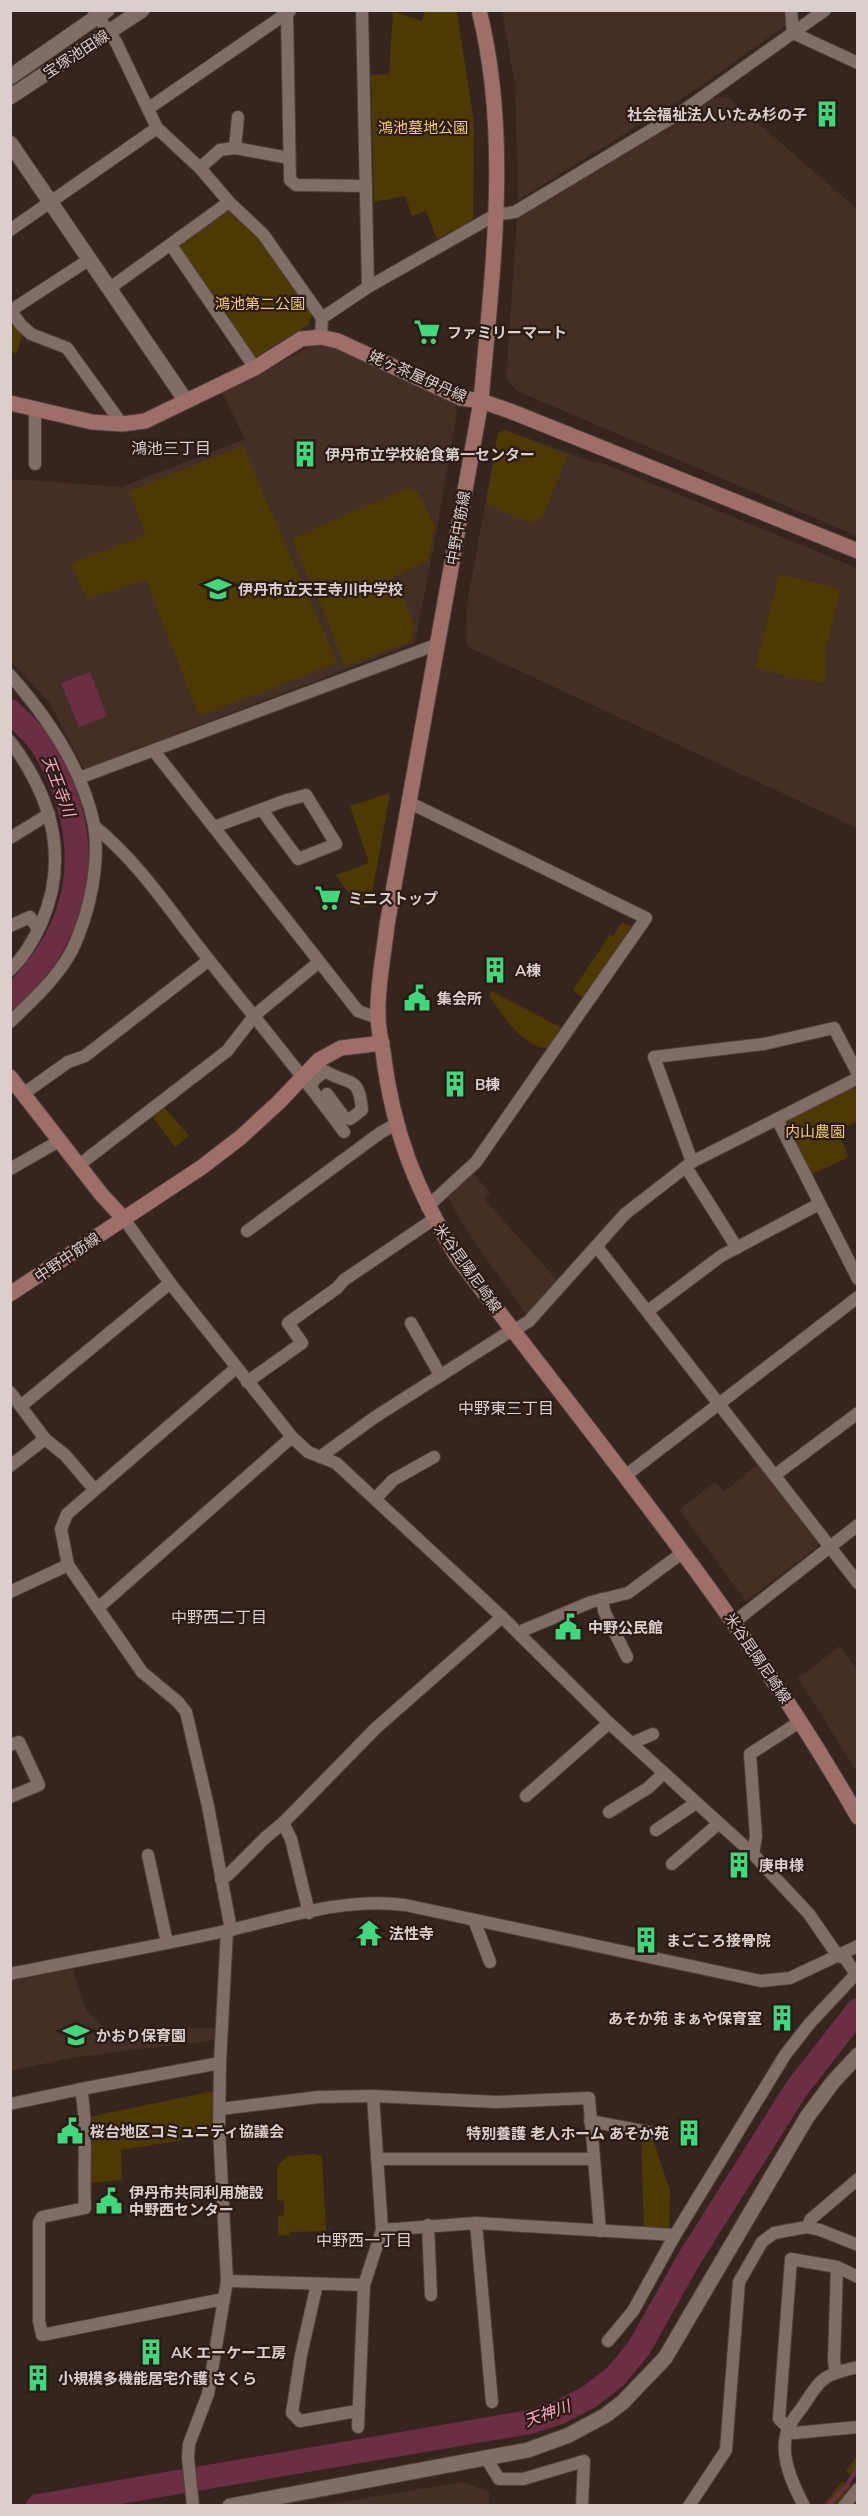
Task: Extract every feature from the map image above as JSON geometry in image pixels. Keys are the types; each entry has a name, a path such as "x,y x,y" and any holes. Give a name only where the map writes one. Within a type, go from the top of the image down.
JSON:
{"main road":[{"name":"中野中筋線","path":"382,1043 378,998 387,925 481,401 495,215 497,153 492,86 479,10"},
{"name":"姥ヶ茶屋伊丹線","path":"321,337 338,341 461,398 481,401 590,442 858,551"},
{"path":"10,403 92,422 122,424 145,421 255,368 301,339 321,337"},
{"path":"10,1077 79,1166 124,1219 202,1167 241,1137 279,1102 309,1080 319,1060 341,1048 382,1043"},
{"name":"米谷昆陽尼崎線","path":"382,1043 388,1088 408,1166 431,1213 457,1257 734,1622 801,1721 857,1816"},
{"name":"中野中筋線","path":"10,1294 124,1219"}],"street":[{"name":"宝塚池田線","path":"10,97 142,10"},
{"path":"362,10 368,287"},
{"path":"791,10 793,33"},
{"path":"322,318 368,287 495,215 515,212 683,111 825,10"},
{"path":"149,108 289,12"},
{"path":"289,12 290,180 296,185 366,186"},
{"path":"10,77 100,13 158,128 263,234 322,318 321,337"},
{"path":"793,33 858,63"},
{"path":"235,148 238,117"},
{"path":"10,230 158,128"},
{"path":"10,143 186,401"},
{"path":"200,168 220,150 235,148 289,158"},
{"path":"110,288 229,202"},
{"path":"171,245 255,368"},
{"path":"90,259 11,311 31,334 67,348 122,424"},
{"path":"35,409 31,450 35,464"},
{"path":"79,778 438,644"},
{"path":"10,1022 44,989 70,954 78,936 91,892 94,826 79,778 43,717 11,676"},
{"path":"10,741 37,782 49,814 54,836 54,882 49,904 30,946 10,970"},
{"path":"154,751 358,1011 378,1018"},
{"path":"213,827 262,810 306,795 336,844 298,859 262,810"},
{"path":"247,1382 302,1343 288,1323 337,1288 344,1280 431,1213 476,1162 646,918 410,803"},
{"path":"10,838 49,814"},
{"path":"94,826 117,844 209,960 309,1080 344,1132"},
{"path":"10,926 30,917 38,929"},
{"path":"23,1094 68,1062 85,1056 209,960"},
{"path":"79,1166 227,1051 255,1015 319,962"},
{"path":"320,1457 375,1417 512,1330 530,1321 625,1214 689,1164 858,1076 834,1028 764,1044 654,1057 689,1164 737,1248"},
{"path":"777,1119 858,1279"},
{"path":"247,1231 270,1219 317,1172 396,1124"},
{"path":"10,1169 59,1141"},
{"path":"648,1311 721,1256 819,1204"},
{"path":"124,1219 170,1283 292,1437 308,1452 336,1463 502,1617 609,1723 753,1854 808,1914 838,1956 845,1958 856,1974 810,2023 785,2055 675,2235 633,2311 608,2341"},
{"path":"597,1247 858,1583"},
{"path":"21,1406 170,1283"},
{"path":"624,1476 858,1297"},
{"path":"411,1323 440,1375"},
{"path":"193,2503 188,2458 189,2444 208,2394 227,2281 219,2109 229,1930 208,1806 186,1712 178,1702 142,1672 68,1565 62,1537 63,1522 67,1514 236,1368"},
{"path":"10,1392 45,1439 64,1455 94,1489"},
{"path":"776,1475 858,1413"},
{"path":"98,1608 292,1437"},
{"path":"10,1466 45,1439"},
{"path":"375,1499 393,1480 434,1457"},
{"path":"734,1622 858,1525"},
{"path":"520,1635 524,1630 564,1611 628,1593 682,1553"},
{"path":"10,1592 68,1565"},
{"path":"602,1599 604,1611 627,1657"},
{"path":"221,1879 283,1823 376,1728 502,1617"},
{"path":"753,1854 756,1836 750,1754 801,1721"},
{"path":"526,1796 609,1723"},
{"path":"632,1743 653,1734"},
{"path":"10,1745 19,1742 39,1785 10,1797"},
{"path":"609,1812 648,1788 664,1773"},
{"path":"656,1830 696,1803"},
{"path":"283,1823 291,1839 309,1913"},
{"path":"672,1864 718,1824"},
{"path":"148,1855 156,1874 167,1943"},
{"path":"10,1974 350,1904 390,1903 761,1982 790,1978 858,1946"},
{"path":"474,1920 490,1962"},
{"path":"230,2505 528,2450 569,2435 606,2415 645,2380 665,2358 807,2117 833,2082 858,2055"},
{"path":"10,2104 220,2063"},
{"path":"81,2089 86,2115 83,2163 85,2208 42,2217 39,2222 39,2321 42,2335 223,2299"},
{"path":"219,2109 319,2097 373,2096 496,2102 589,2098 600,2231"},
{"path":"358,2427 364,2285 382,2230 373,2096"},
{"path":"590,2121 653,2133"},
{"path":"377,2159 594,2159"},
{"path":"807,2227 811,2219 858,2179"},
{"path":"382,2230 476,2223 675,2235"},
{"path":"476,2223 492,2402"},
{"path":"428,2225 430,2295"},
{"path":"689,2505 700,2480 726,2450 739,2282 762,2242 774,2233 807,2227 858,2245"},
{"path":"858,2277 837,2267 791,2259 779,2419 788,2430 794,2433 858,2427"},
{"path":"836,2372 834,2361 837,2267"},
{"path":"227,2281 364,2285"},
{"path":"317,2284 301,2355 292,2413 300,2421 357,2411"},
{"path":"804,2505 794,2487 786,2460 785,2440 788,2430 819,2382 836,2372 858,2367"},
{"path":"486,2458 499,2480 523,2479 584,2461 582,2505"}],"shaded area":[{"path":"786,10 787,24 697,89 518,200 515,84 502,11"},
{"path":"716,96 729,98 857,209 857,536 517,391 506,378 517,219"},
{"name":"伊丹市立天王寺川中学校","path":"317,345 328,346 456,404 457,411 438,524 415,643 84,769 49,702 11,661 11,479 121,487 245,439 222,392 252,380 306,348"},
{"path":"505,430 595,463 600,462 857,568 857,828 466,646 467,604 498,433"},
{"path":"90,672 107,716 79,727 61,683"},
{"path":"473,1173 490,1193 484,1199 559,1282 528,1316 482,1253 448,1197"},
{"path":"758,1464 818,1541 817,1547 746,1601 679,1510 715,1482 724,1492"},
{"path":"840,1646 857,1669 857,1772 798,1678"},
{"path":"72,1968 86,2010 111,2034 144,2029 218,2028 217,2040 75,2057 11,2071 10,1980"},
{"path":"463,2482 489,2492 489,2505 322,2505"}],"green space":[{"name":"鴻池墓地公園","path":"393,11 422,21 425,11 457,11 474,124 473,220 437,239 426,211 412,216 405,196 374,202 371,75 389,74"},
{"name":"鴻池第二公園","path":"228,208 256,233 312,315 308,325 254,358 178,246"},
{"path":"10,324 23,334 16,354 11,351"},
{"path":"505,430 568,455 543,516 532,524 486,503 498,433"},
{"path":"243,446 337,663 199,716 146,580 87,599 71,563 146,535 129,491"},
{"path":"406,488 417,492 435,526 428,560 393,577 413,621 412,641 345,666 292,539"},
{"path":"779,574 841,589 825,653 825,683 789,677 755,667"},
{"path":"390,793 370,905 360,908 336,875 369,863 350,806"},
{"path":"622,922 631,927 583,998 573,990 610,935 613,936"},
{"path":"491,991 562,1028 549,1048 539,1047 514,1029 489,995"},
{"name":"内山農園","path":"852,1087 857,1088 857,1121 837,1131 849,1157 812,1174 787,1125 789,1118"},
{"path":"163,1106 189,1136 175,1147 151,1115"},
{"path":"213,2091 214,2135 121,2150 122,2180 89,2183 89,2117"},
{"path":"641,2134 652,2136 670,2191 669,2233 644,2231"},
{"path":"314,2154 322,2156 326,2231 290,2232 290,2235 278,2236 278,2216 284,2215 284,2201 277,2200 277,2167 287,2156"},
{"path":"857,2455 858,2477 857,2478 846,2472"},
{"path":"842,2481 851,2486 835,2505 824,2505"}],"waterway":[{"name":"天王寺川","path":"10,711 41,743 61,782 71,815 76,848 75,880 68,911 55,941 36,970 10,998"},
{"name":"天神川","path":"38,2506 530,2422 560,2412 589,2397 616,2376 639,2348 689,2259 797,2088 858,2010"},
{"path":"828,2506 847,2485 858,2467"}],"place":[{"name":"社会福祉法人いたみ杉の子","path":"827,114"},
{"name":"ファミリーマート","path":"427,332"},
{"name":"伊丹市立学校給食第一センター","path":"305,454"},
{"name":"伊丹市立天王寺川中学校","path":"218,589"},
{"name":"ミニストップ","path":"328,898"},
{"name":"A棟","path":"495,970"},
{"name":"集会所","path":"417,998"},
{"name":"B棟","path":"455,1084"},
{"name":"中野公民館","path":"568,1627"},
{"name":"庚申様","path":"739,1865"},
{"name":"法性寺","path":"369,1933"},
{"name":"まごころ接骨院","path":"646,1940"},
{"name":"あそか苑 まぁや保育室","path":"782,2018"},
{"name":"かおり保育園","path":"76,2035"},
{"name":"桜台地区コミュニティ協議会","path":"70,2131"},
{"name":"特別養護 老人ホーム あそか苑","path":"689,2133"},
{"name":"伊丹市共同利用施設 中野西センター","path":"109,2201"},
{"name":"AK エーケー工房","path":"151,2352"},
{"name":"小規模多機能居宅介護 さくら","path":"38,2378"}],"district":[{"name":"鴻池三丁目","path":"171,448"},
{"name":"中野東三丁目","path":"506,1408"},
{"name":"中野西二丁目","path":"219,1617"},
{"name":"中野西一丁目","path":"364,2240"}]}
